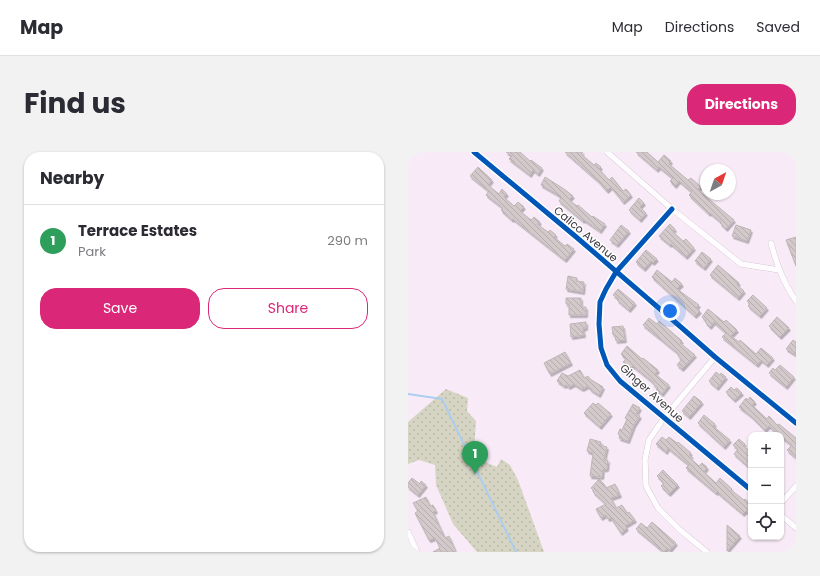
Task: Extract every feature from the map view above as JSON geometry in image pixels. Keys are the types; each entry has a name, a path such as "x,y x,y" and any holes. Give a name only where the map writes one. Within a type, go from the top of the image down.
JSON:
{"street":[{"name":"Calico Avenue","path":"474,152 575,236 715,358 796,423"},
{"path":"606,152 672,209 741,264 779,270"},
{"name":"Ginger Avenue","path":"672,209 616,272 606,289 600,302 599,324 601,348 607,365 620,381 748,488"},
{"path":"771,243 779,270 796,301"},
{"path":"707,552 679,529 658,508 646,486 645,460 649,440 664,418 715,358"},
{"path":"784,500 796,486"},
{"path":"784,518 796,528"},
{"path":"408,532 417,552"}],"green space":[{"path":"446,389 468,398 467,411 476,421 474,451 483,461 497,467 501,459 510,465 518,480 544,552 477,552 453,524 436,485 435,465 419,460 408,464 408,422"}],"building":[{"path":"506,152 520,152 530,161 531,160 542,168 538,174 533,170 530,175 509,159 512,156"},
{"path":"565,152 583,152 581,154 594,165 596,163 601,167 599,169 609,180 612,177 623,191 626,189 631,195 623,202 611,187 607,191 598,181"},
{"path":"636,152 647,152 658,162 664,155 671,161 669,164 688,180 691,178 700,186 698,190 700,192 700,200 710,200 734,220 726,229 720,223 721,222 710,213 709,214 689,195 692,192 679,181 675,186 670,181 673,178 659,167 657,170"},
{"path":"478,167 492,180 488,185 499,194 502,189 507,194 504,197 514,206 518,202 524,207 520,211 531,220 534,217 540,222 537,224 548,232 550,230 556,235 554,237 565,246 567,244 574,249 565,260 513,219 512,220 501,210 503,208 486,195 489,191 470,176"},
{"path":"545,177 573,196 569,200 577,206 578,205 592,217 593,216 605,224 600,231 584,220 583,221 559,201 561,198 557,194 541,185"},
{"path":"639,198 644,203 640,207 646,213 640,220 629,210"},
{"path":"670,224 675,229 673,232 683,241 686,239 694,248 686,257 659,236"},
{"path":"621,225 629,231 617,245 610,240"},
{"path":"736,225 751,230 747,241 732,236"},
{"path":"796,237 796,266 786,240"},
{"path":"646,250 657,259 653,263 651,261 644,269 636,262"},
{"path":"702,252 711,259 704,268 695,261"},
{"path":"718,265 739,283 737,285 744,291 738,298 710,275"},
{"path":"657,270 672,282 675,278 682,284 677,289 699,305 696,308 700,311 695,316 652,277"},
{"path":"568,276 577,278 576,281 584,282 583,292 566,289"},
{"path":"618,289 635,303 629,310 613,295"},
{"path":"753,295 767,308 760,316 748,306 750,304 747,301"},
{"path":"566,298 581,298 581,307 586,307 586,315 569,315 569,304 566,304"},
{"path":"708,309 724,322 726,320 737,330 731,336 739,342 740,340 756,354 761,348 773,358 767,365 761,360 757,365 722,337 726,333 714,322 710,327 705,322 706,321 702,317"},
{"path":"777,317 789,328 780,337 769,326"},
{"path":"649,318 657,324 659,321 682,341 680,343 695,355 682,369 677,365 682,359 678,356 679,354 643,325"},
{"path":"586,322 586,328 583,328 584,335 571,337 570,324"},
{"path":"623,326 625,340 616,341 615,335 613,335 612,327"},
{"path":"793,340 796,342 796,355 786,349"},
{"path":"627,346 658,370 655,374 669,385 662,394 656,390 658,388 653,384 654,383 633,366 631,368 623,362 626,359 621,354"},
{"path":"565,352 571,363 550,374 544,363"},
{"path":"780,365 794,377 786,387 769,373 773,368 775,370"},
{"path":"580,370 584,378 588,376 590,379 603,387 599,395 588,386 582,389 574,384 569,387 566,385 564,386 557,381 562,373 568,376"},
{"path":"716,372 720,375 721,373 726,377 717,388 709,381"},
{"path":"731,387 734,390 737,388 742,393 734,400 726,392"},
{"path":"694,396 702,402 689,417 682,411"},
{"path":"750,397 755,402 752,405 767,419 769,416 777,425 779,424 796,438 796,458 787,450 792,445 784,439 784,432 776,432 769,426 765,430 751,416 739,407 746,398 748,400"},
{"path":"593,403 596,405 598,403 611,414 600,427 584,413"},
{"path":"633,404 640,408 636,414 640,416 634,425 628,441 619,438 620,435 618,434 620,429 622,430 627,419 625,418"},
{"path":"704,415 715,424 713,426 730,440 724,447 698,423"},
{"path":"662,437 666,440 669,437 677,443 678,442 691,453 689,455 692,456 690,458 699,466 702,463 707,467 704,472 716,483 720,478 732,489 731,490 748,502 748,513 746,511 743,514 686,468 689,465 668,448 666,452 656,444"},
{"path":"590,439 601,442 600,445 607,447 604,460 608,460 607,469 603,469 602,477 590,476 593,453 587,451"},
{"path":"739,439 745,444 743,446 748,450 748,466 734,454 738,449 733,445"},
{"path":"663,470 678,485 669,494 661,486 664,483 657,476"},
{"path":"412,478 420,484 421,481 426,485 418,495 408,487 408,483"},
{"path":"599,479 606,488 615,484 620,495 611,498 616,508 622,505 627,513 629,512 635,520 625,526 627,528 621,533 611,518 608,519 606,515 601,518 596,509 606,504 593,492 594,491 591,488"},
{"path":"426,497 430,506 433,505 436,511 433,512 445,538 449,536 456,552 433,552 440,548 435,538 429,540 415,513 418,511 413,503"},
{"path":"652,522 676,543 670,550 667,548 664,552 636,529 641,523 647,528"},
{"path":"727,525 740,536 727,551"}],"waterway":[{"path":"408,394 442,399 516,552"}],"cycle path":[{"path":"474,152 575,236 715,357 796,423"},
{"path":"672,209 616,272 606,289 600,302 599,324 601,348 607,365 620,381 748,488"}],"place":[{"name":"Terrace Estates","path":"475,474"}]}
